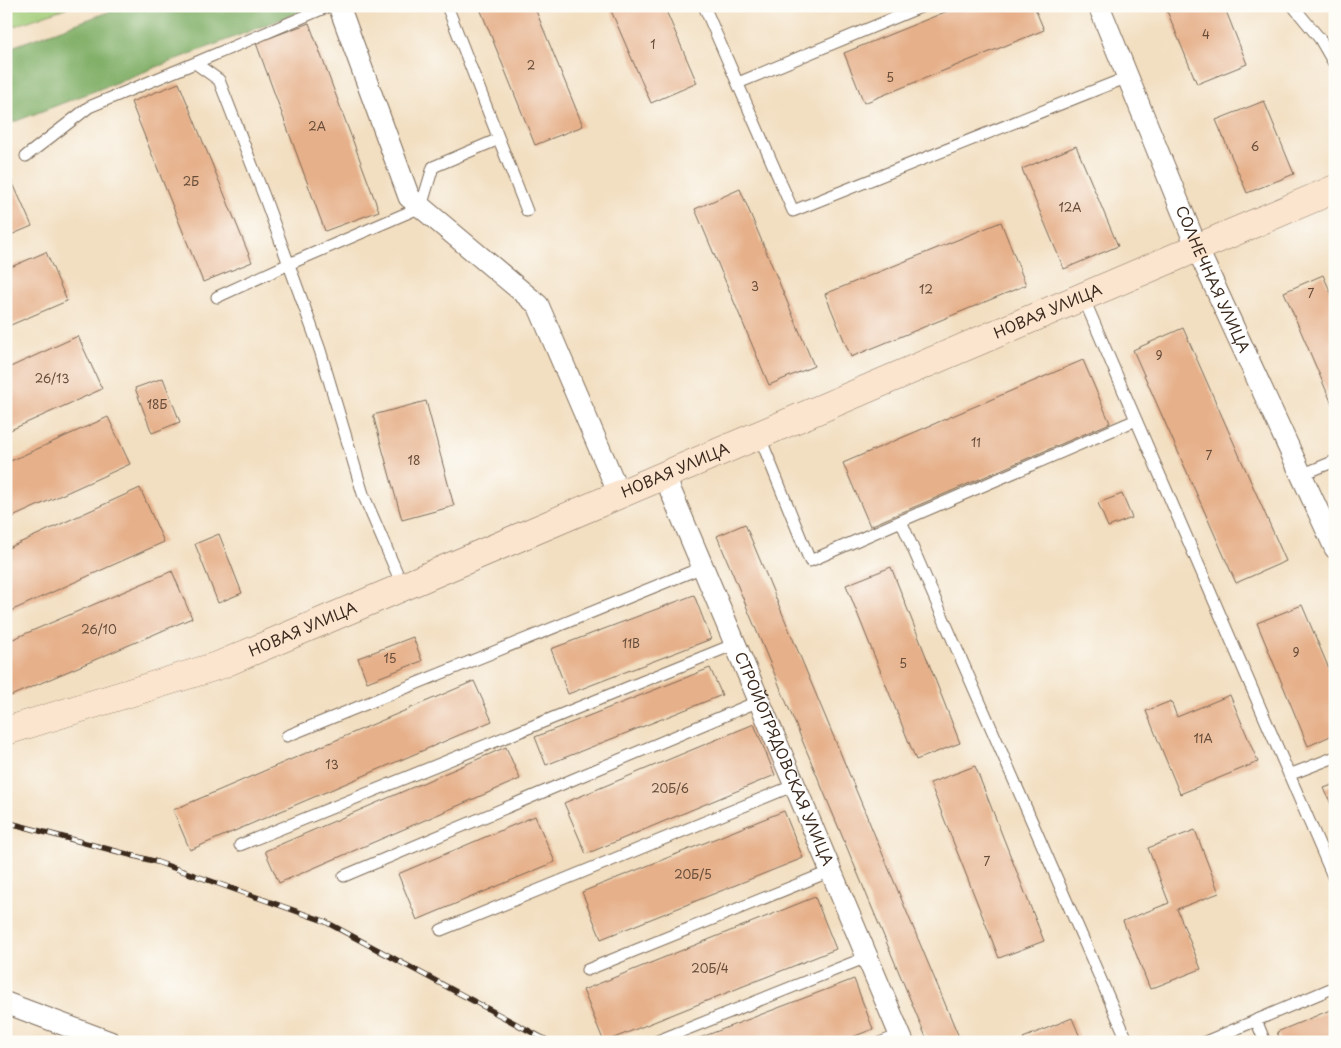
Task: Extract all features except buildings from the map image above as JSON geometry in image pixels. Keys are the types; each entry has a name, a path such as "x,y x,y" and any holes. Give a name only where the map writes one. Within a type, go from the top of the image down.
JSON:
{"main road":[{"name":"НОВАЯ УЛИЦА","path":"6,730 220,665 1335,189"}],"street":[{"path":"339,6 409,197 538,304 619,494"},
{"name":"СОЛНЕЧНАЯ УЛИЦА","path":"1099,6 1197,248 1335,548"},
{"name":"СТРОЙОТРЯДОВСКАЯ УЛИЦА","path":"664,475 867,957 895,1039"},
{"path":"6,1003 110,1042"}],"lane":[{"path":"26,156 89,107 329,6"},
{"path":"447,6 527,211"},
{"path":"704,6 793,211 1128,77"},
{"path":"738,83 923,6"},
{"path":"1293,6 1320,39 1335,65"},
{"path":"195,64 218,80 320,350 363,494 402,587"},
{"path":"217,297 421,207 433,167 499,139"},
{"path":"1083,296 1335,881"},
{"path":"759,435 810,560 1136,420"},
{"path":"1301,476 1335,461"},
{"path":"901,521 1128,1042"},
{"path":"287,736 703,567"},
{"path":"240,845 735,644"},
{"path":"344,876 759,701"},
{"path":"1289,775 1335,757"},
{"path":"441,930 795,785"},
{"path":"587,970 831,871"},
{"path":"655,1042 867,957"},
{"path":"1205,1042 1335,987"},
{"path":"1256,1020 1265,1042"}],"green space":[{"path":"6,6 71,6 6,29"},
{"path":"125,6 315,6 6,125 6,49"}],"railway":[{"path":"6,822 157,862 324,921 550,1042"}]}
